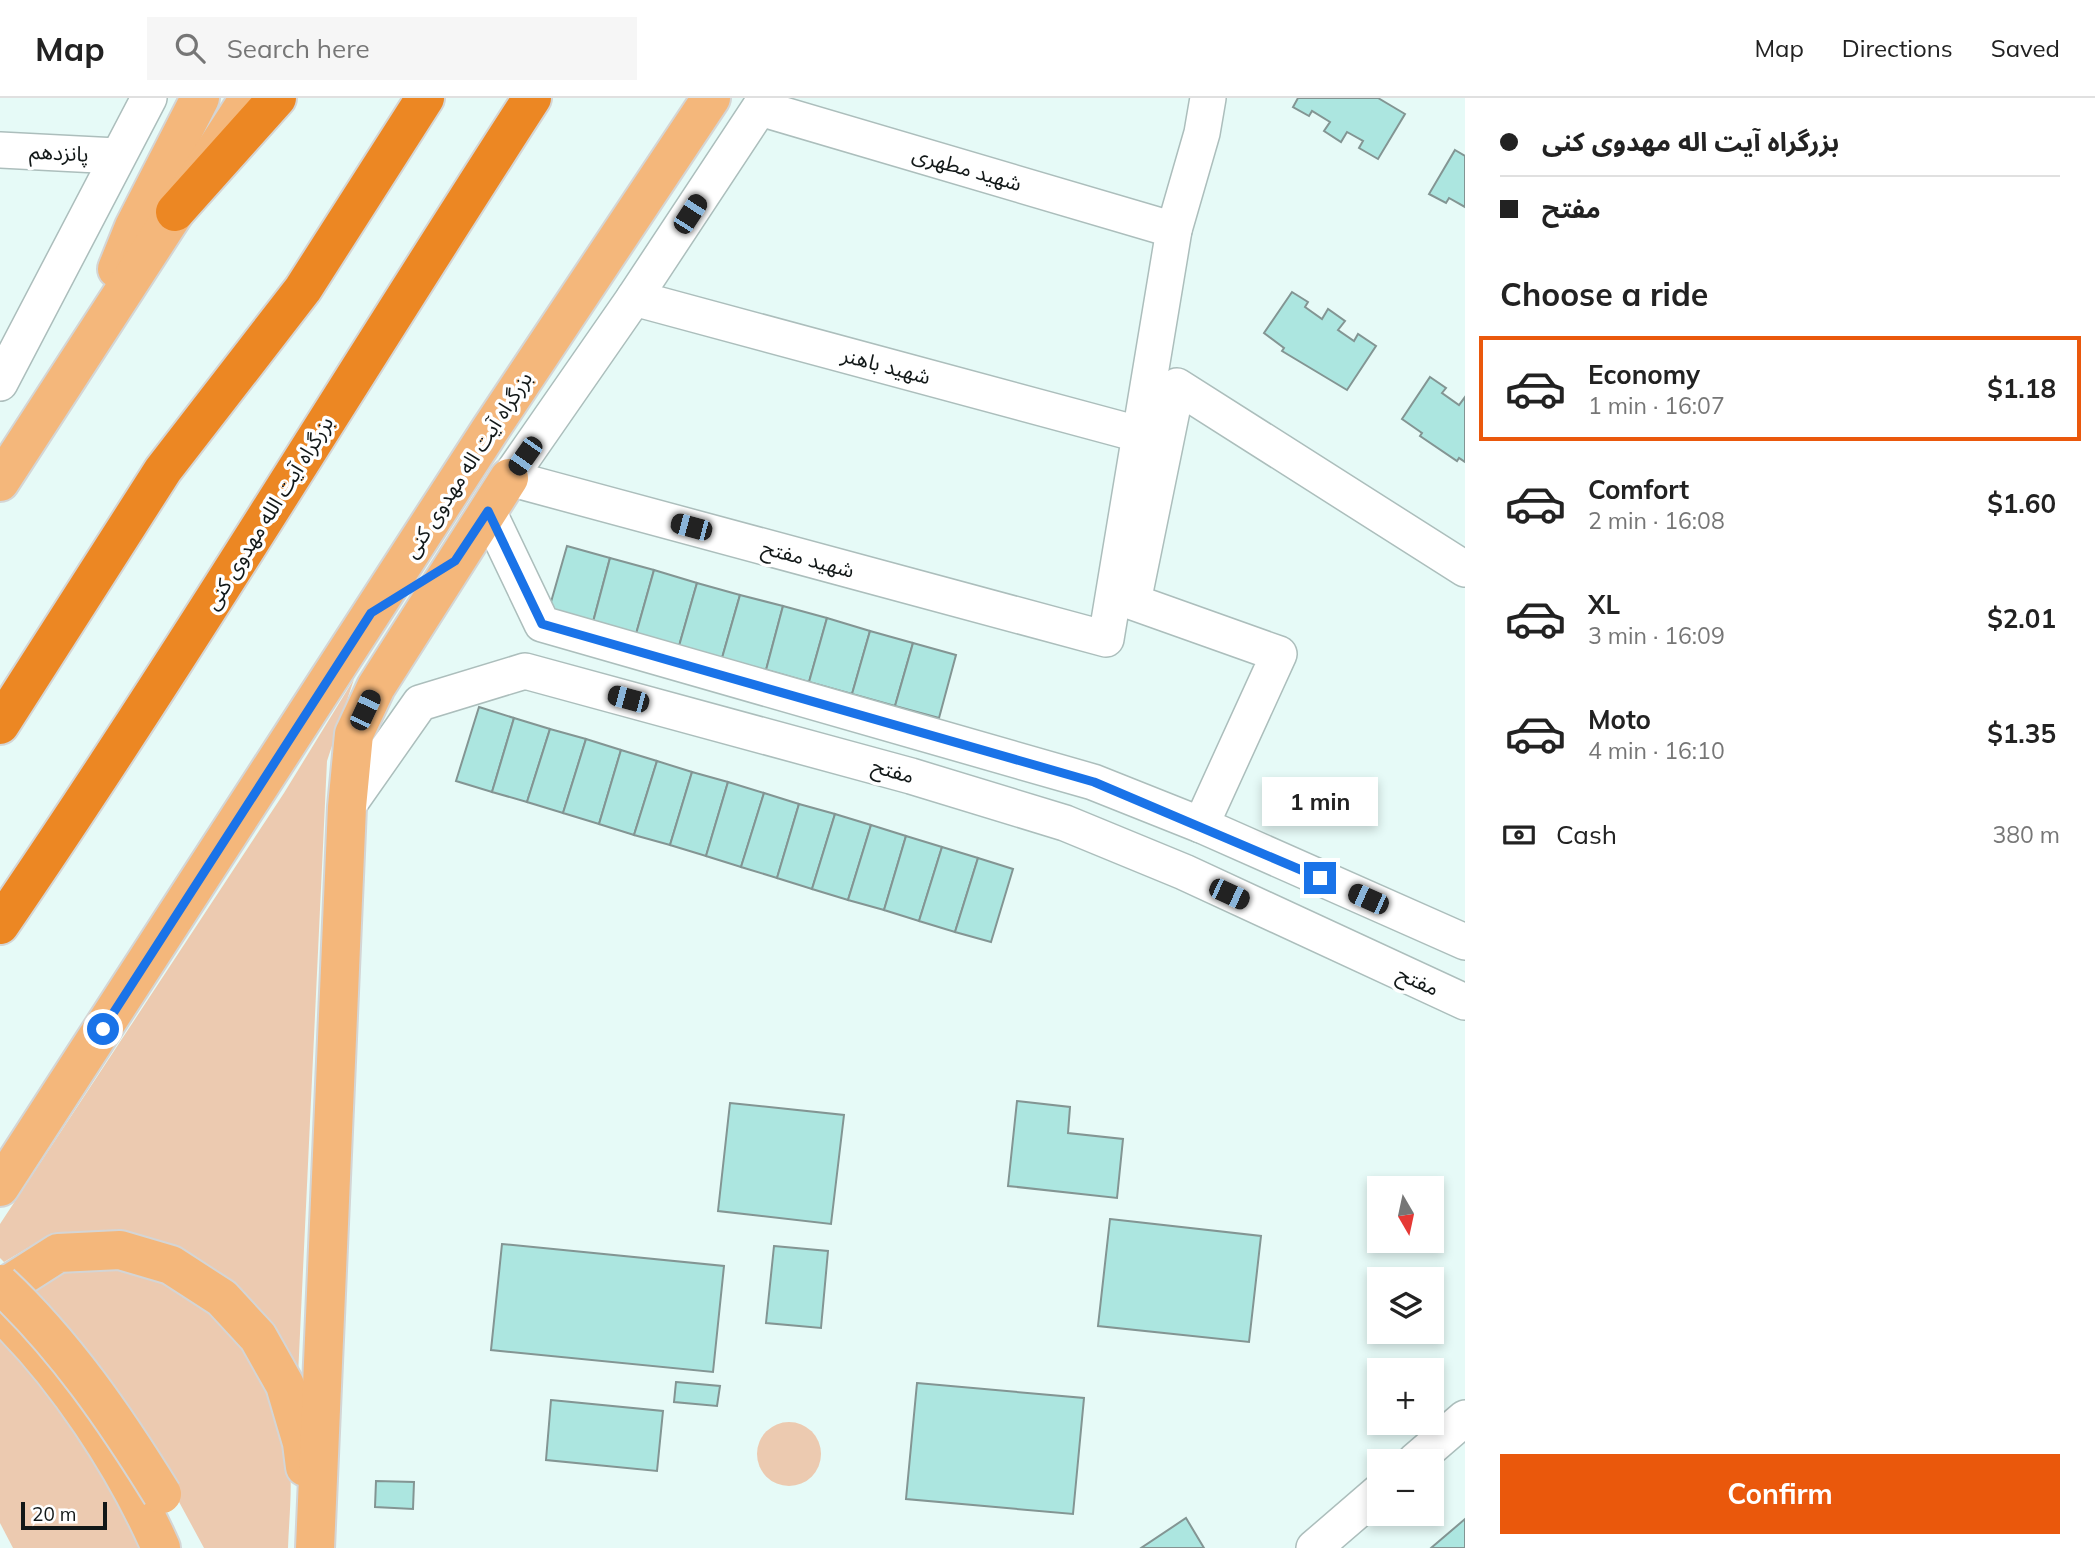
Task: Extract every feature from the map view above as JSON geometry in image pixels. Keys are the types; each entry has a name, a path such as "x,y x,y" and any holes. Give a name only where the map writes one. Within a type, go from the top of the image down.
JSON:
{"highway":[{"path":"176,212 277,98"},
{"path":"0,725 163,470 303,289 425,98"},
{"name":"بزرگراه آیت الله مهدوی کنی","path":"0,925 208,611 379,335 532,98"}],"main road":[{"path":"78,363 134,227 200,98"},
{"path":"0,482 249,98"},
{"name":"بزرگراه آیت اله مهدوی کنی","path":"0,1187 458,479 711,98"},
{"path":"316,1545 348,807 354,734 376,687 509,478"},
{"path":"455,561 458,479"},
{"path":"371,613 455,561"},
{"path":"0,1290 58,1253 120,1250 171,1265 222,1297 258,1337 285,1385 302,1443 316,1545"},
{"path":"0,1284 43,1328 117,1420 162,1494 168,1544"},
{"path":"0,1312 18,1329 102,1439 168,1544"}],"street":[{"path":"0,382 149,98"},
{"path":"1138,434 1174,230 1202,133 1208,98"},
{"path":"509,478 634,298 763,103"},
{"name":"شهید مطهری","path":"763,103 1174,230"},
{"name":"پانزدهم","path":"0,150 117,156"},
{"name":"شهید باهنر","path":"634,298 1138,434"},
{"path":"1201,825 1279,654 1133,602 1177,386 1465,569"},
{"name":"شهید مفتح","path":"509,478 1106,639 1138,434"},
{"path":"488,511 542,624 1094,782 1201,825 1465,942"},
{"name":"مفتح","path":"348,807 420,703 525,671 911,776 1065,823 1184,872 1465,1002"},
{"path":"1320,937 1343,888"},
{"path":"1429,1449 1465,1418"},
{"path":"1314,1548 1367,1502"}],"shaded area":[{"path":"354,679 327,761 298,1376 236,1285 185,1251 138,1236 76,1237 31,1246 4,1262 0,1258 0,1224 284,793"},
{"path":"84,1267 132,1271 175,1288 223,1323 244,1346 261,1371 284,1426 291,1479 288,1548 204,1548 126,1404 29,1285 53,1273"},
{"path":"0,1334 92,1438 150,1548 13,1548 0,1523"},
{"path":"789,1422 807,1428 815,1436 821,1454 815,1472 807,1480 789,1486 771,1480 763,1472 757,1454 763,1436 771,1428"}],"building":[{"path":"1298,98 1378,98 1405,114 1378,159 1359,148 1363,141 1347,132 1341,142 1324,131 1330,122 1312,111 1309,116 1293,107"},
{"path":"1455,150 1465,156 1465,207 1449,198 1446,203 1429,194"},
{"path":"1292,292 1308,302 1305,307 1322,319 1328,309 1345,321 1338,330 1354,341 1358,334 1376,346 1347,390 1282,351 1284,348 1264,333"},
{"path":"1430,377 1446,388 1442,393 1459,405 1465,397 1465,462 1459,458 1457,461 1420,436 1422,433 1402,419"},
{"path":"567,546 610,558 593,622 549,609"},
{"path":"610,558 654,570 636,634 593,622"},
{"path":"654,570 697,583 679,646 636,634"},
{"path":"697,583 740,595 722,658 679,646"},
{"path":"740,595 783,606 766,670 722,658"},
{"path":"783,606 827,618 809,682 766,670"},
{"path":"827,618 870,631 852,694 809,682"},
{"path":"870,631 913,643 895,706 852,694"},
{"path":"913,643 956,655 939,718 895,706"},
{"path":"479,707 514,718 492,792 456,781"},
{"path":"514,718 550,729 527,802 492,792"},
{"path":"550,729 586,739 563,813 527,802"},
{"path":"586,739 621,750 599,824 563,813"},
{"path":"621,750 657,761 634,835 599,824"},
{"path":"657,761 692,772 670,845 634,835"},
{"path":"692,772 728,782 706,856 670,845"},
{"path":"728,782 764,793 741,867 706,856"},
{"path":"764,793 799,804 777,878 741,867"},
{"path":"799,804 835,814 812,889 777,878"},
{"path":"835,814 871,825 848,900 812,889"},
{"path":"871,825 906,836 884,910 848,900"},
{"path":"906,836 942,847 919,921 884,910"},
{"path":"942,847 978,858 955,932 919,921"},
{"path":"978,858 1013,869 991,942 955,932"},
{"path":"1017,1101 1070,1107 1068,1133 1123,1139 1117,1198 1008,1186"},
{"path":"730,1103 844,1115 831,1224 718,1211"},
{"path":"1110,1219 1261,1236 1249,1342 1098,1326"},
{"path":"502,1244 724,1266 713,1372 491,1350"},
{"path":"774,1246 828,1251 821,1328 766,1323"},
{"path":"676,1382 720,1386 717,1406 674,1402"},
{"path":"917,1383 1084,1398 1073,1514 906,1499"},
{"path":"551,1400 663,1411 657,1471 546,1460"},
{"path":"376,1481 414,1482 413,1509 375,1507"},
{"path":"1186,1518 1204,1548 1141,1548"},
{"path":"1465,1519 1465,1548 1431,1548"}],"route":[{"path":"103,1029 371,613 455,561 488,511 542,624 1094,782 1201,825 1320,878"}]}
